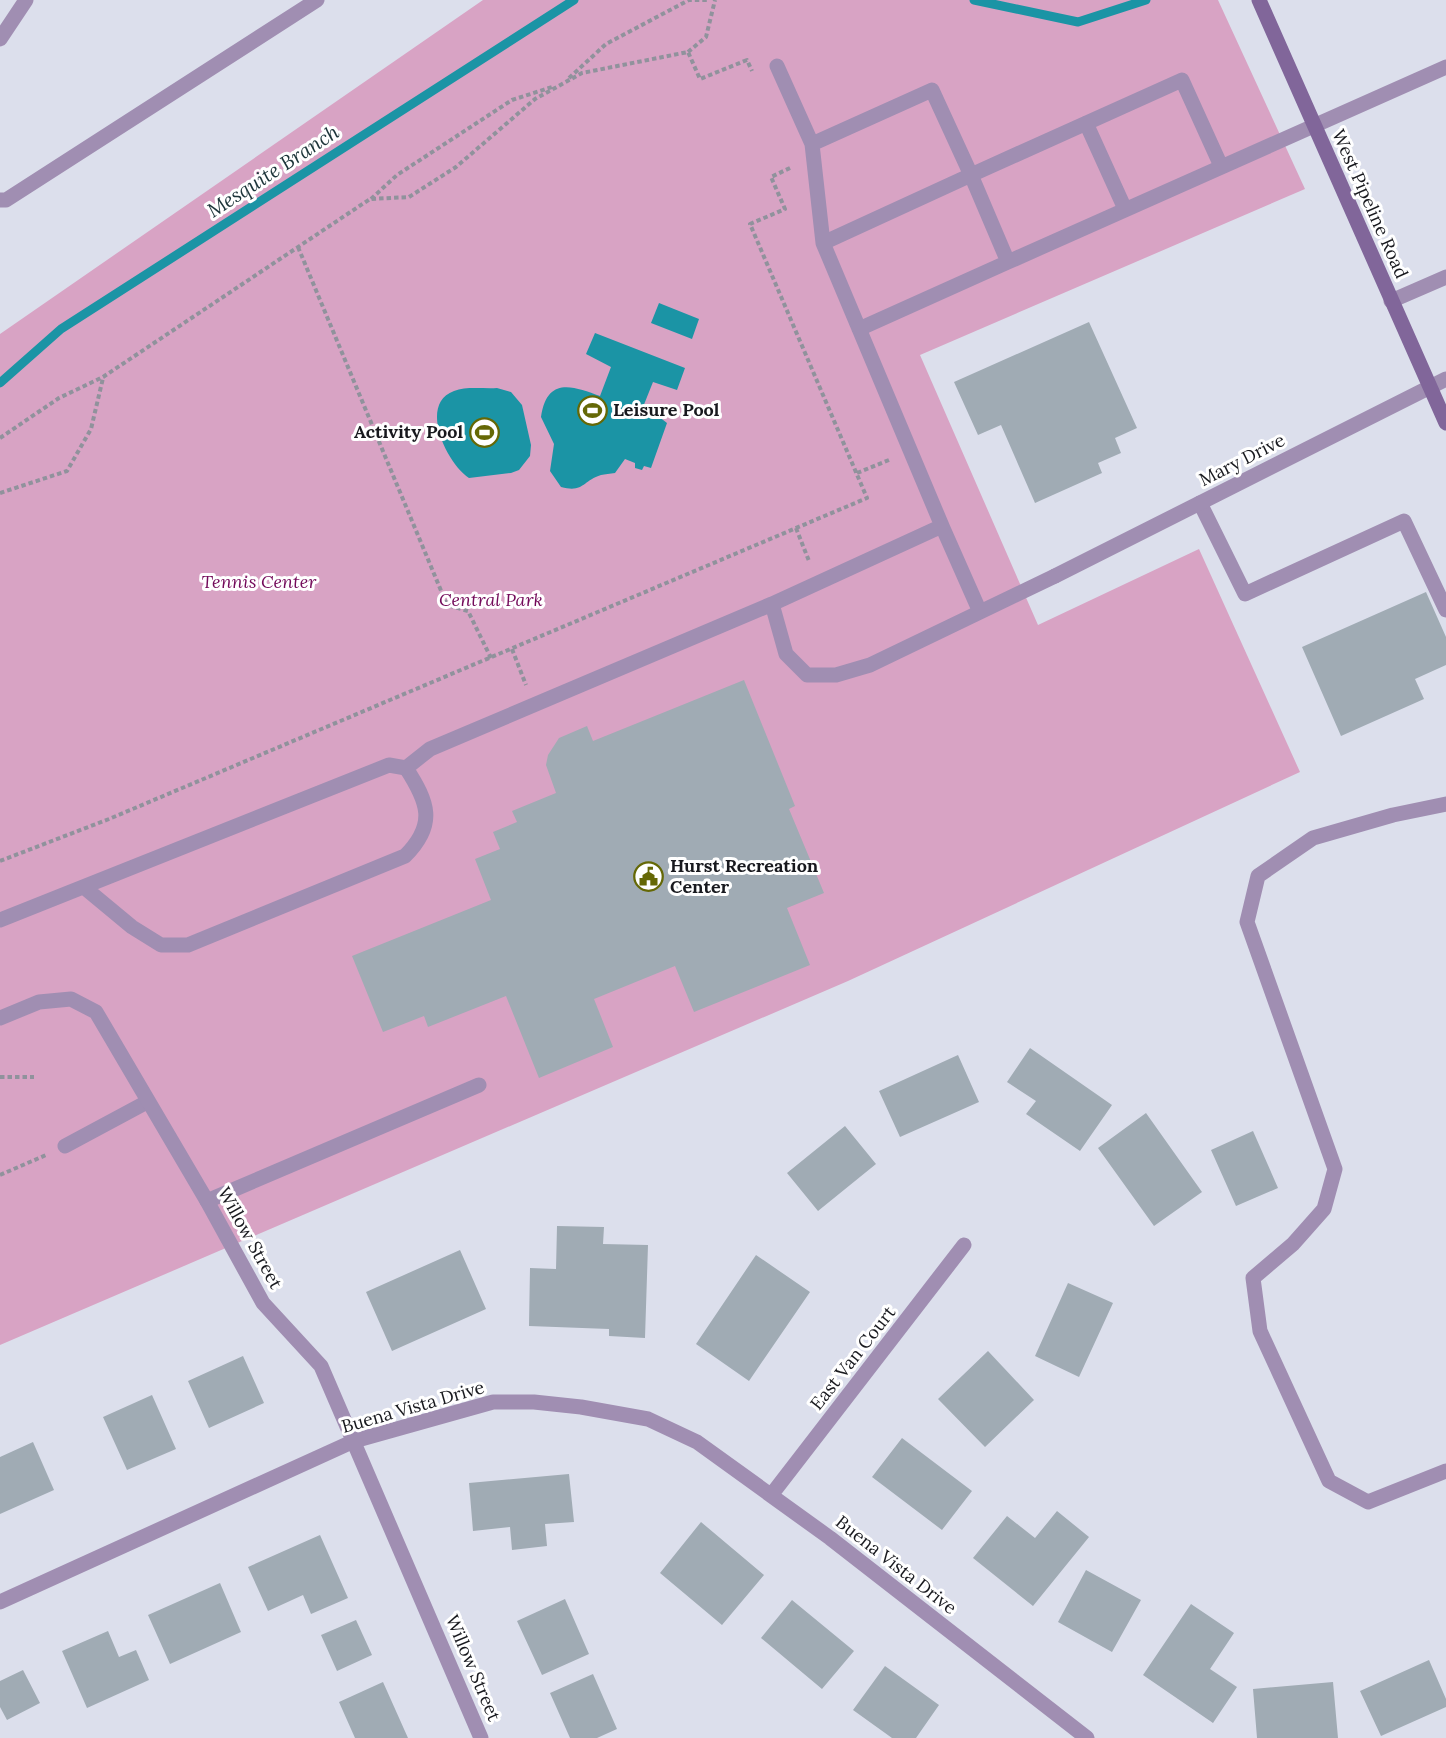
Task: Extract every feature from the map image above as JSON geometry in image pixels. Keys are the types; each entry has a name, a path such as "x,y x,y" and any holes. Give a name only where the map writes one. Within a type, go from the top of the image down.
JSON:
{"main road":[{"name":"West Pipeline Road","path":"1260,3 1446,423"}],"street":[{"path":"0,39 26,0"},
{"path":"0,200 6,200 158,105 317,0"},
{"path":"777,66 812,144 823,243 980,612"},
{"path":"859,329 1313,124 1446,67"},
{"path":"823,243 1182,80 1221,166"},
{"path":"812,144 932,90 1008,262"},
{"path":"1086,123 1125,209"},
{"path":"1391,301 1446,277"},
{"name":"Mary Drive","path":"772,604 786,654 807,675 836,675 870,665 1055,576 1446,379"},
{"path":"1200,503 1245,594 1404,521 1446,610"},
{"path":"406,768 429,749 772,604 942,526"},
{"path":"0,920 389,765 406,768 424,795 426,821 420,841 405,856 188,945 161,945 132,927 85,888"},
{"path":"1446,804 1393,815 1313,838 1258,876 1246,922 1335,1169 1324,1209 1293,1244 1253,1278 1260,1331 1329,1481 1368,1502 1446,1472"},
{"name":"Willow Street","path":"0,1018 39,1002 71,999 96,1012 207,1201 263,1303 321,1366 481,1738"},
{"path":"207,1201 479,1085"},
{"path":"65,1146 147,1102"},
{"name":"East Van Court","path":"772,1494 964,1245"},
{"name":"Buena Vista Drive","path":"0,1602 354,1441 494,1402 534,1402 581,1407 648,1419 697,1442 772,1494 1087,1738"}],"path":[{"path":"0,438 59,398 103,377 370,199 397,175 512,100 561,84 606,44 689,0 708,0"},
{"path":"370,199 409,197 456,167 535,99 582,73 688,52 706,37 716,0"},
{"path":"688,52 700,79 747,60 753,74"},
{"path":"0,861 109,819 867,498 750,224 785,209 771,177 794,167 789,156"},
{"path":"298,247 447,605 468,611 491,658"},
{"path":"0,493 67,471 91,429 103,377"},
{"path":"857,474 911,452"},
{"path":"796,528 817,583"},
{"path":"512,649 535,704"},
{"path":"0,1077 34,1077"},
{"path":"0,1175 65,1146"}],"green space":[{"name":"Central Park","path":"483,0 1218,0 1305,189 920,355 1038,625 1199,549 1300,772 848,981 0,1345 0,334"}],"water":[{"path":"659,303 699,319 692,339 651,323"},
{"name":"Leisure Pool","path":"595,333 685,368 677,390 653,382 641,412 653,417 654,413 667,423 651,468 644,466 642,470 635,468 635,463 625,459 615,473 595,477 579,487 561,487 550,471 554,444 541,417 549,395 563,387 580,389 600,396 611,367 586,354"},
{"name":"Activity Pool","path":"497,388 511,392 522,405 531,445 530,456 519,470 511,473 469,478 452,460 445,448 437,421 438,408 443,398 459,389"}],"building":[{"path":"1089,322 1137,428 1115,438 1121,453 1098,463 1102,473 1035,503 1001,425 978,435 954,382"},
{"path":"1426,592 1446,637 1446,665 1415,679 1424,699 1341,736 1302,647"},
{"name":"Hurst Recreation Center","path":"744,680 795,806 789,809 824,893 787,908 810,965 694,1012 675,966 594,999 613,1047 539,1078 506,996 428,1027 424,1016 383,1032 352,956 491,900 475,859 500,849 493,832 517,822 512,811 556,793 546,765 548,755 559,738 587,726 593,741"},
{"path":"1030,1048 1112,1105 1080,1151 1026,1114 1036,1101 1007,1082"},
{"path":"958,1055 979,1102 900,1137 879,1091"},
{"path":"1146,1113 1202,1192 1154,1226 1098,1148"},
{"path":"845,1126 876,1164 818,1211 787,1173"},
{"path":"1253,1131 1278,1188 1236,1206 1211,1150"},
{"path":"557,1226 604,1227 603,1244 648,1245 645,1338 609,1336 609,1329 529,1326 530,1268 556,1269"},
{"path":"460,1250 486,1309 392,1351 366,1292"},
{"path":"756,1255 810,1292 749,1381 696,1344"},
{"path":"1068,1283 1113,1303 1079,1377 1035,1356"},
{"path":"988,1351 1034,1400 985,1447 938,1399"},
{"path":"243,1356 264,1403 209,1428 188,1381"},
{"path":"152,1395 176,1449 127,1470 103,1417"},
{"path":"902,1438 972,1491 942,1530 872,1477"},
{"path":"33,1442 54,1490 0,1514 0,1457"},
{"path":"569,1474 574,1522 545,1524 547,1546 512,1550 510,1527 473,1531 469,1483"},
{"path":"1057,1511 1089,1537 1033,1606 973,1558 1007,1516 1035,1538"},
{"path":"701,1522 764,1575 722,1625 660,1573"},
{"path":"320,1535 348,1598 311,1614 303,1595 268,1611 248,1567"},
{"path":"1086,1570 1141,1600 1112,1652 1058,1622"},
{"path":"220,1583 241,1632 170,1664 148,1615"},
{"path":"565,1599 589,1654 542,1675 517,1621"},
{"path":"792,1600 854,1651 822,1689 761,1638"},
{"path":"1191,1604 1234,1633 1210,1669 1237,1687 1213,1723 1143,1675"},
{"path":"356,1620 372,1655 337,1671 321,1635"},
{"path":"108,1631 119,1657 136,1650 149,1680 87,1708 62,1651"},
{"path":"1429,1660 1446,1699 1446,1707 1381,1736 1360,1691"},
{"path":"885,1666 939,1705 916,1738 892,1738 853,1710"},
{"path":"23,1670 40,1703 7,1720 0,1707 0,1681"},
{"path":"593,1674 617,1729 597,1738 570,1738 550,1693"},
{"path":"383,1682 408,1738 355,1738 339,1702"},
{"path":"1333,1682 1338,1738 1257,1738 1253,1689"}],"waterway":[{"name":"Mesquite Branch","path":"0,383 61,329 574,0"},
{"name":"Mesquite Branch","path":"974,0 1078,22 1146,0"}],"place":[{"name":"Leisure Pool","path":"592,410"},
{"name":"Activity Pool","path":"484,432"},
{"name":"Hurst Recreation Center","path":"649,876"}],"park label":[{"name":"Tennis Center","path":"259,582"}]}
